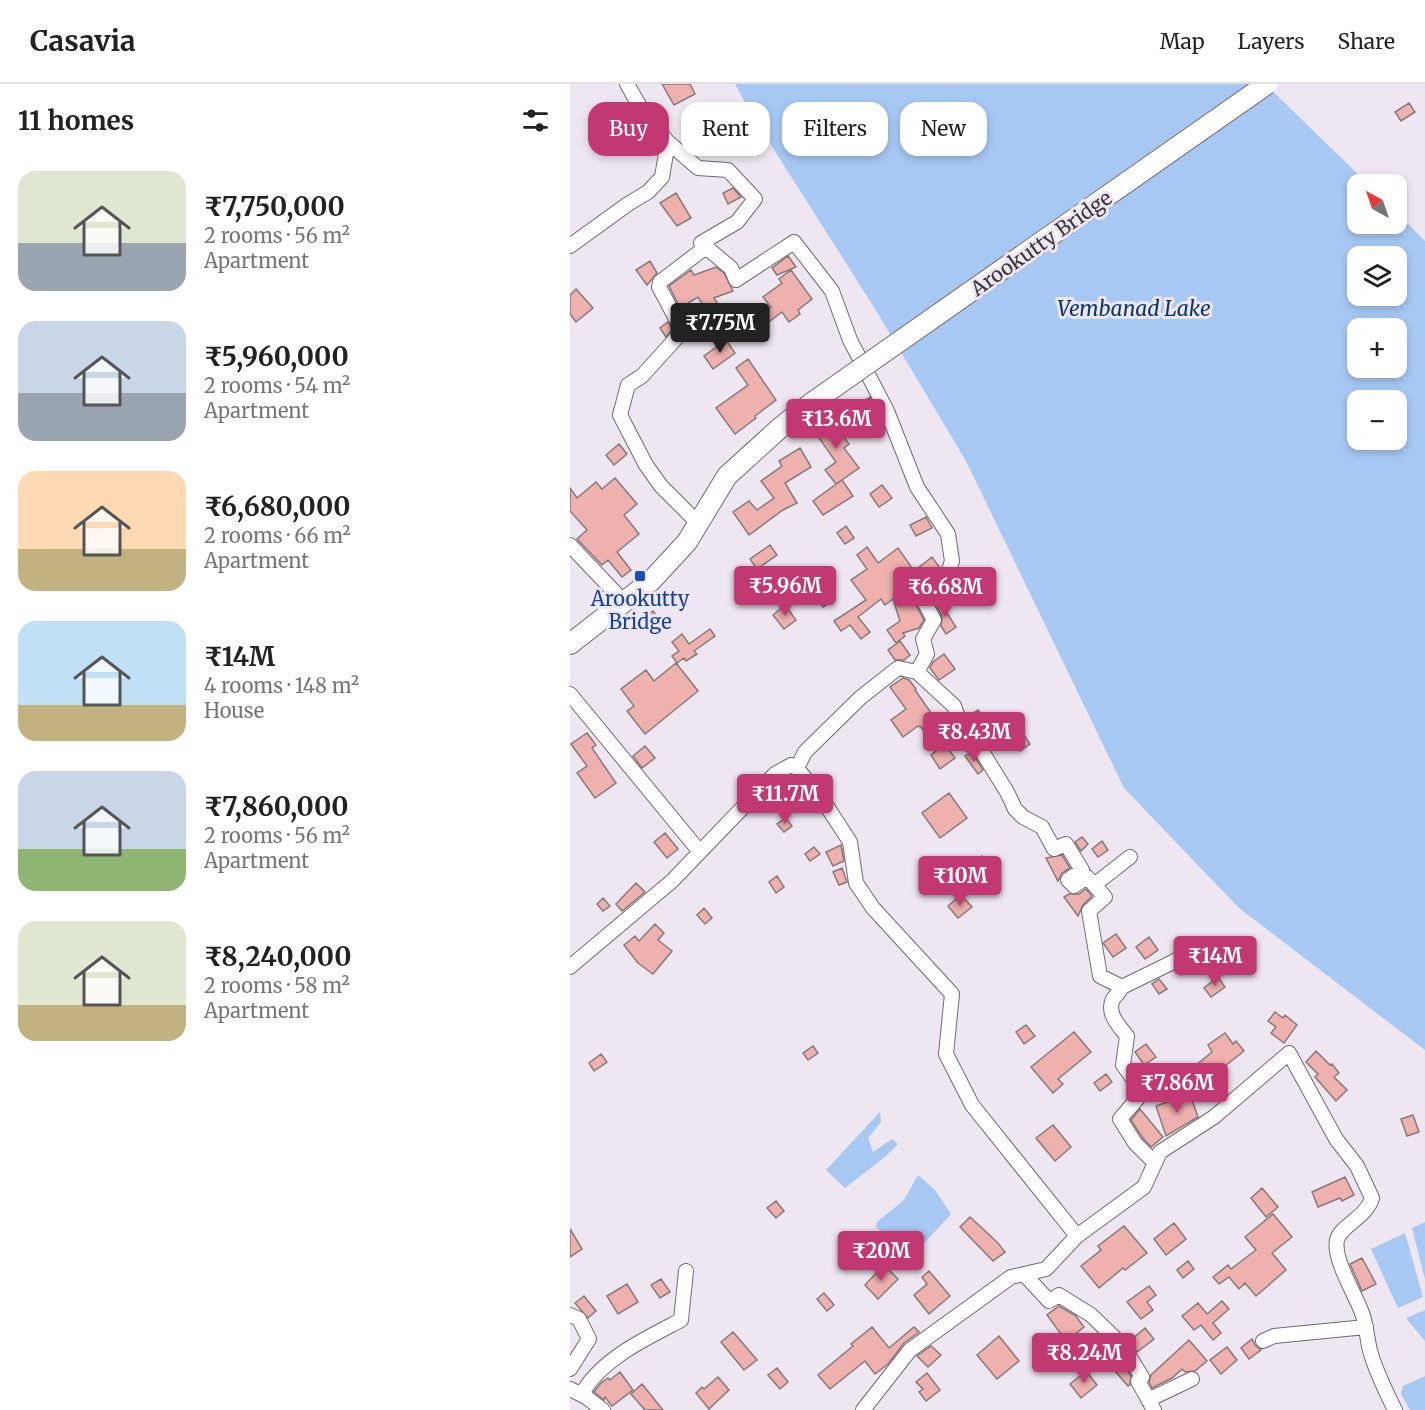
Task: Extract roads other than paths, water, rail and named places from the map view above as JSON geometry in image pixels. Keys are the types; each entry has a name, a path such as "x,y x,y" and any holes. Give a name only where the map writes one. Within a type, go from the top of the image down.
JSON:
{"main road":[{"name":"Arookutty Bridge","path":"570,644 651,581 687,542 727,476 781,427 813,402 1267,84"}],"street":[{"path":"627,84 637,102"},
{"path":"669,143 698,168 728,170 754,199 737,222 701,243 731,268 736,280 794,242 832,291 850,340 887,411 917,487 948,534 952,561 942,591 931,585 919,592 934,620 923,639 927,654 917,672"},
{"path":"570,246 648,192 662,177 666,156"},
{"path":"698,523 662,486 646,465 620,415 628,385 642,376 680,334 681,328 659,287 660,282 706,247"},
{"path":"570,545 624,602"},
{"path":"797,768 805,752 860,698 898,668 917,672 954,706 966,743 981,750 1015,808 1023,817 1042,827 1054,849 1066,844 1082,870 1068,880 1074,886 1087,877 1105,897 1089,911 1100,976 1122,987"},
{"path":"570,694 700,852"},
{"path":"570,967 672,881 775,774 791,765 797,768 826,805 850,842 855,883 873,908 952,994 946,1054 972,1105 1077,1236"},
{"path":"1094,885 1130,857"},
{"path":"1155,1163 1135,1143 1120,1119 1143,1092 1123,1065 1126,1036 1112,1017 1111,1006 1122,987 1173,962 1201,945"},
{"path":"863,1410 910,1350 1011,1277 1046,1269 1077,1236 1144,1187 1160,1152 1214,1117 1289,1053 1336,1139 1357,1166 1372,1198 1357,1220 1342,1230 1337,1237 1336,1245 1339,1261 1355,1294 1366,1327 1371,1353 1395,1410"},
{"path":"586,1397 584,1390 592,1378 625,1350 681,1320 686,1271"},
{"path":"1024,1274 1049,1301 1059,1295 1091,1315 1122,1346 1142,1377 1138,1381 1151,1405 1192,1379"},
{"path":"570,1315 579,1319 590,1339 570,1370"},
{"path":"1263,1341 1274,1336 1366,1327"},
{"path":"570,1389 586,1397 603,1410"}],"water":[{"name":"Vembanad Lake","path":"735,84 1265,84 1358,174 1347,174 1347,234 1407,234 1407,223 1425,241 1425,1050 1239,908 1124,788 966,461 877,312 770,143 770,102 745,102"},
{"path":"880,1112 881,1122 868,1138 873,1152 892,1139 898,1144 845,1188 826,1170"},
{"path":"918,1175 935,1190 951,1214 912,1256 876,1227 877,1222 904,1200"},
{"path":"1425,1222 1425,1279 1412,1228"},
{"path":"1405,1233 1423,1297 1398,1308 1371,1249"},
{"path":"1425,1310 1425,1341 1406,1318"},
{"path":"1425,1376 1425,1410 1410,1410 1401,1394 1403,1386"}],"place":[{"name":"Arookutty Bridge","path":"640,576"}]}
